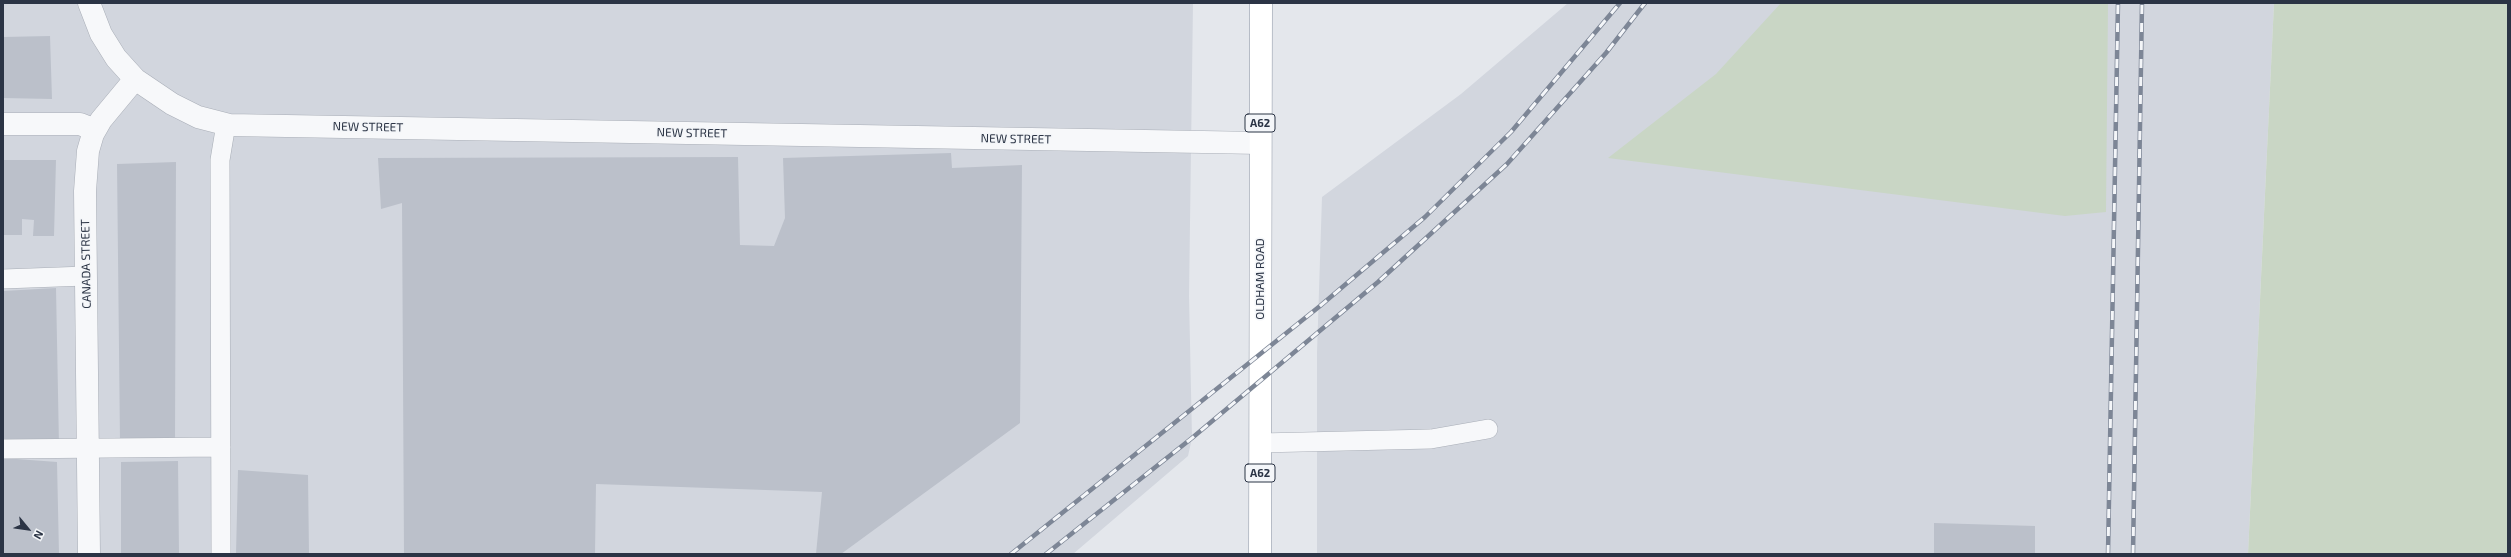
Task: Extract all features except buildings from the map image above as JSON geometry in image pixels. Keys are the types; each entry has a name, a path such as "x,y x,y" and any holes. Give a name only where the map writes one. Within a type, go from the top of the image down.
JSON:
{"highway":[{"name":"OLDHAM ROAD","path":"1260,554 1261,3"}],"street":[{"path":"90,3 101,34 116,58 135,79"},
{"name":"NEW STREET","path":"135,79 172,104 198,117 226,124 1260,143"},
{"name":"CANADA STREET","path":"89,554 86,276 88,151 95,130 135,79"},
{"path":"3,124 80,124 95,130"}],"lane":[{"path":"221,554 220,160 226,124"},
{"path":"3,279 86,276"},
{"path":"1260,442 1431,439 1488,429"},
{"path":"3,449 221,447"}],"shaded area":[{"path":"3,3 1193,3 1189,296 1192,438 1188,456 1073,554 3,554"},
{"path":"1568,3 2274,3 2248,554 1317,554 1317,353 1322,197 1461,94"}],"green space":[{"path":"1781,3 2108,3 2106,212 2065,216 1608,158 1716,74"},
{"path":"2274,3 2508,3 2508,554 2248,554"}],"railway":[{"path":"1011,554 1320,306 1425,217 1511,132 1620,3"},
{"path":"1046,554 1192,438 1378,282 1507,164 1606,53 1645,3"},
{"path":"2108,554 2118,3"},
{"path":"2133,554 2142,3"}]}
